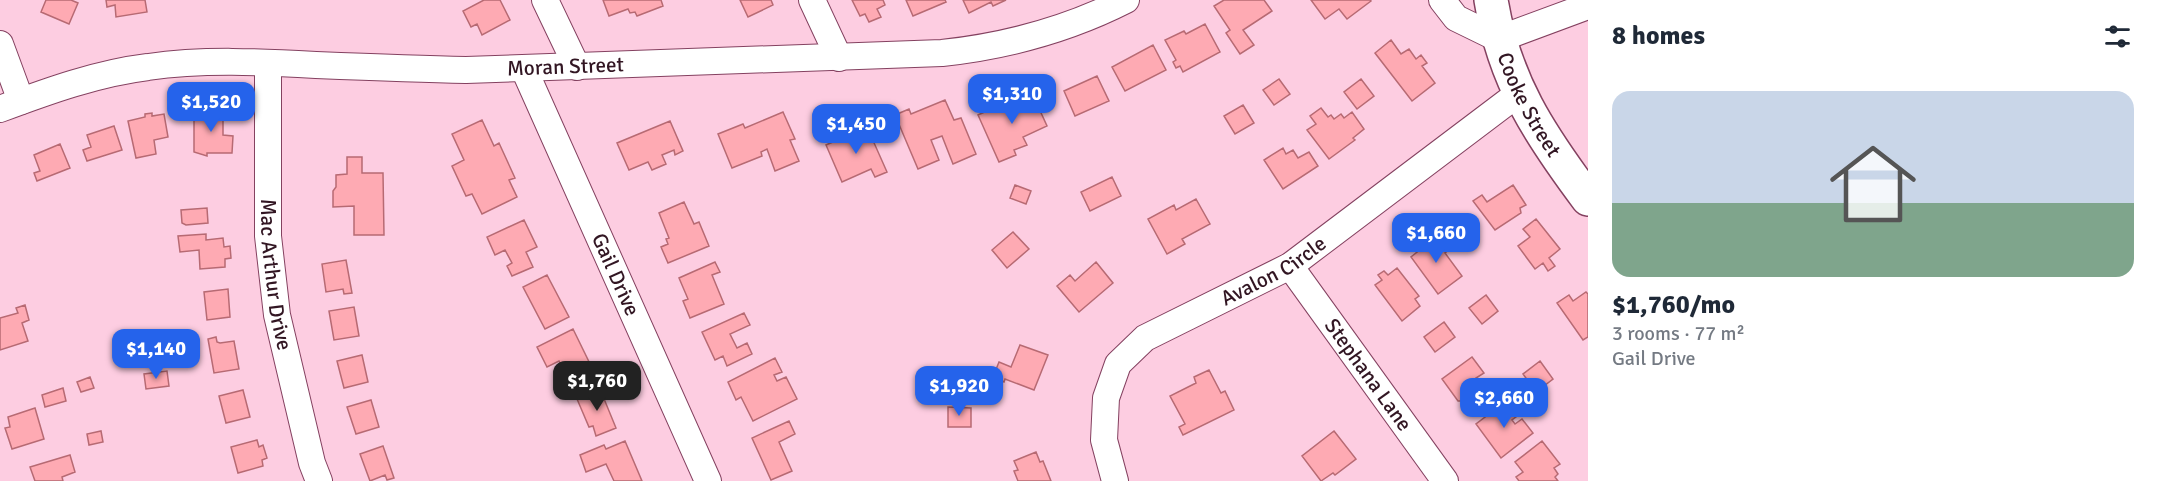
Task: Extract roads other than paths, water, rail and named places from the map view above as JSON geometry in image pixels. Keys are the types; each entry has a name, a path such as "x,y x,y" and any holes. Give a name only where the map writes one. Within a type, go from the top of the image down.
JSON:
{"main road":[{"name":"Cooke Street","path":"1491,0 1499,39 1519,93 1542,135 1588,200"}],"street":[{"path":"545,0 577,67"},
{"path":"812,0 839,58"},
{"name":"Moran Street","path":"11,105 103,76 146,67 188,63 268,63 407,69 524,69 892,56 975,50 1032,38 1081,9 1126,0"},
{"path":"1442,0 1456,18 1499,39 1588,6"},
{"path":"0,44 11,105"},
{"name":"Mac Arthur Drive","path":"268,63 268,236 277,315 312,463 319,481"},
{"name":"Gail Drive","path":"524,69 708,481"},
{"name":"Avalon Circle","path":"1115,481 1104,440 1106,398 1118,364 1145,338 1290,266 1519,93"},
{"name":"Stephana Lane","path":"1290,266 1445,481"}]}
